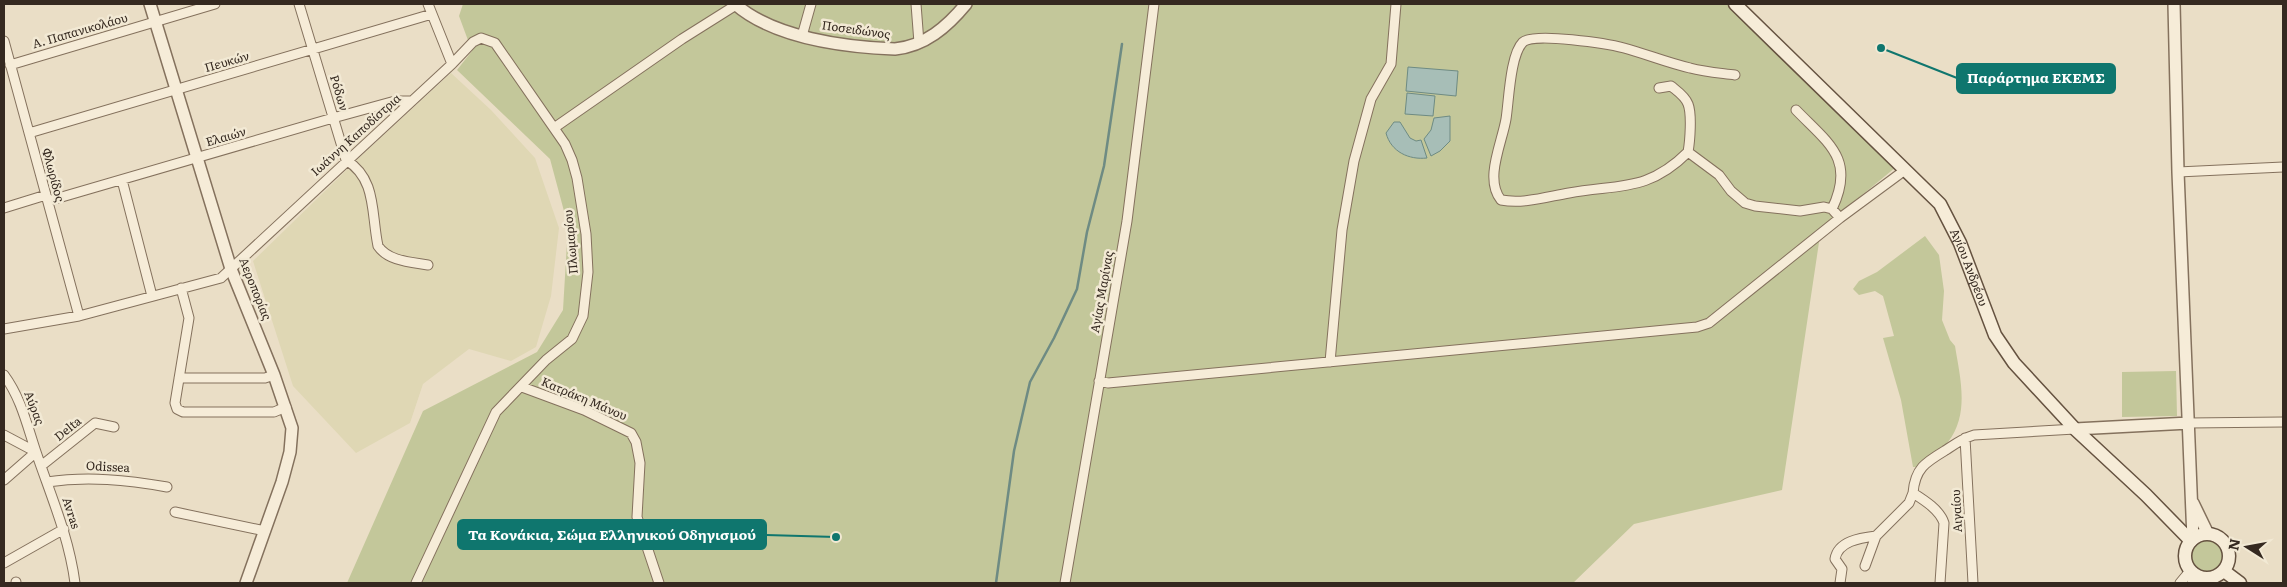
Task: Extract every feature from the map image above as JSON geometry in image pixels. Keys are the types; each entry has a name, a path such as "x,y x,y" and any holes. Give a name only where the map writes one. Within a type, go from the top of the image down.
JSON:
{"main road":[{"name":"Αγίου Ανδρέου","path":"1735,4 1940,204 1951,222 1995,335 2014,363 2075,429 2192,540"},
{"path":"2208,534 2215,536 2226,544 2229,558 2224,570 2207,581 2192,576 2187,565 2185,552 2192,540 2208,534"},
{"path":"2224,570 2240,583"}],"street":[{"name":"Αεροπορίας","path":"150,4 231,269 274,375 292,428 290,452 282,482 246,583"},
{"name":"Α. Παπανικολάου","path":"10,64 215,4"},
{"name":"Ρόδων","path":"299,4 346,160"},
{"path":"428,4 452,64"},
{"path":"554,128 736,4"},
{"name":"Ποσειδώνος","path":"736,4 752,17 765,24 802,36 881,48 905,48 930,38 948,24 966,4"},
{"path":"802,36 811,4"},
{"path":"916,4 919,43"},
{"name":"Αγίας Μαρίνας","path":"1065,583 1127,221 1154,4"},
{"path":"1330,362 1342,230 1354,161 1371,99 1391,64 1396,4"},
{"path":"2174,4 2178,172 2192,540"},
{"name":"Πευκών","path":"29,132 432,14"},
{"name":"Πλωμαρίου","path":"416,583 496,412 546,360 572,339 583,316 588,272 586,234 577,178 572,160 554,128 495,43 481,38 473,42 452,64"},
{"path":"1659,88 1671,86 1681,94 1688,104 1690,142 1688,152 1676,165 1639,184 1618,188 1571,193 1530,201 1501,200 1496,194 1495,168 1513,70 1522,43 1527,39 1581,40 1622,48 1691,68 1735,75"},
{"name":"Φλωρίδος","path":"4,41 79,316"},
{"name":"Ιωάννη Καποδίστρια","path":"4,329 79,316 221,278 346,160 452,64"},
{"name":"Ελαιών","path":"4,208 122,180 395,101 412,101"},
{"path":"1796,110 1833,148 1842,170 1841,183 1832,209"},
{"path":"1688,152 1719,175 1731,191 1745,203 1755,206 1800,211 1816,207 1832,209 1840,218"},
{"path":"346,160 362,173 368,183 376,237 382,252 390,257 428,265"},
{"path":"2178,172 2283,167"},
{"path":"1099,381 1108,383 1697,327 1709,323 1840,218 1905,170"},
{"path":"122,180 152,296"},
{"path":"181,288 189,318 175,403 177,409 183,412 274,412 286,407"},
{"name":"Αύρας","path":"4,375 17,396 36,452"},
{"path":"179,378 265,378 274,375"},
{"name":"Κατράκη Μάνου","path":"522,387 584,410 631,433 636,442 640,463 637,517 659,583"},
{"path":"1865,566 1876,536 1909,502 1913,493 1914,482 1928,461 1965,438 1974,435 2189,423 2283,422"},
{"name":"Delta","path":"42,466 95,423 114,427"},
{"path":"4,480 36,452 5,438"},
{"name":"Αιγαίου","path":"1965,438 1973,583"},
{"name":"Avras","path":"36,452 64,529 71,558 74,583"},
{"name":"Odissea","path":"47,482 72,478 123,479 167,487"},
{"path":"1913,493 1942,518 1944,523 1940,583"},
{"path":"2192,501 2208,534"},
{"path":"176,512 265,531"},
{"path":"4,563 64,529"},
{"path":"1840,583 1842,569 1835,559 1836,553 1845,544 1854,540 1876,536"},
{"path":"2180,583 2192,576"}],"shaded area":[{"path":"451,73 491,110 535,158 559,228 551,296 536,347 511,361 469,349 423,384 410,423 356,453 293,386 253,261 361,156"}],"green space":[{"path":"463,4 1729,4 1896,167 1821,229 1782,490 1634,524 1573,583 347,583 423,411 537,352 563,310 568,226 550,159 457,70 472,51 459,16"},
{"path":"1925,236 1939,255 1944,291 1942,320 1950,340 1955,346 1962,395 1959,420 1948,442 1917,467 1913,467 1901,400 1883,338 1894,336 1883,296 1875,291 1859,295 1853,289 1859,281 1877,272"},
{"path":"2176,371 2177,416 2122,417 2122,372"},
{"path":"2206,540 2212,541 2217,545 2221,550 2221,562 2217,567 2212,571 2206,572 2200,571 2195,567 2191,562 2190,556 2191,550 2195,545 2200,541"}],"water":[{"path":"1408,67 1458,71 1456,96 1406,91"},
{"path":"1407,93 1435,96 1433,116 1405,114"},
{"path":"1450,116 1450,141 1440,151 1431,156 1424,139 1431,130 1434,118"},
{"path":"1394,122 1400,122 1410,138 1416,141 1421,140 1427,158 1414,158 1396,150 1388,140 1386,133"}],"waterway":[{"path":"996,583 1014,451 1030,382 1054,338 1077,289 1087,232 1104,166 1122,44"}],"place":[{"name":"Παράρτημα ΕΚΕΜΣ","path":"1881,48"},
{"name":"Τα Κονάκια, Σώμα Ελληνικού Οδηγισμού","path":"836,537"}]}
